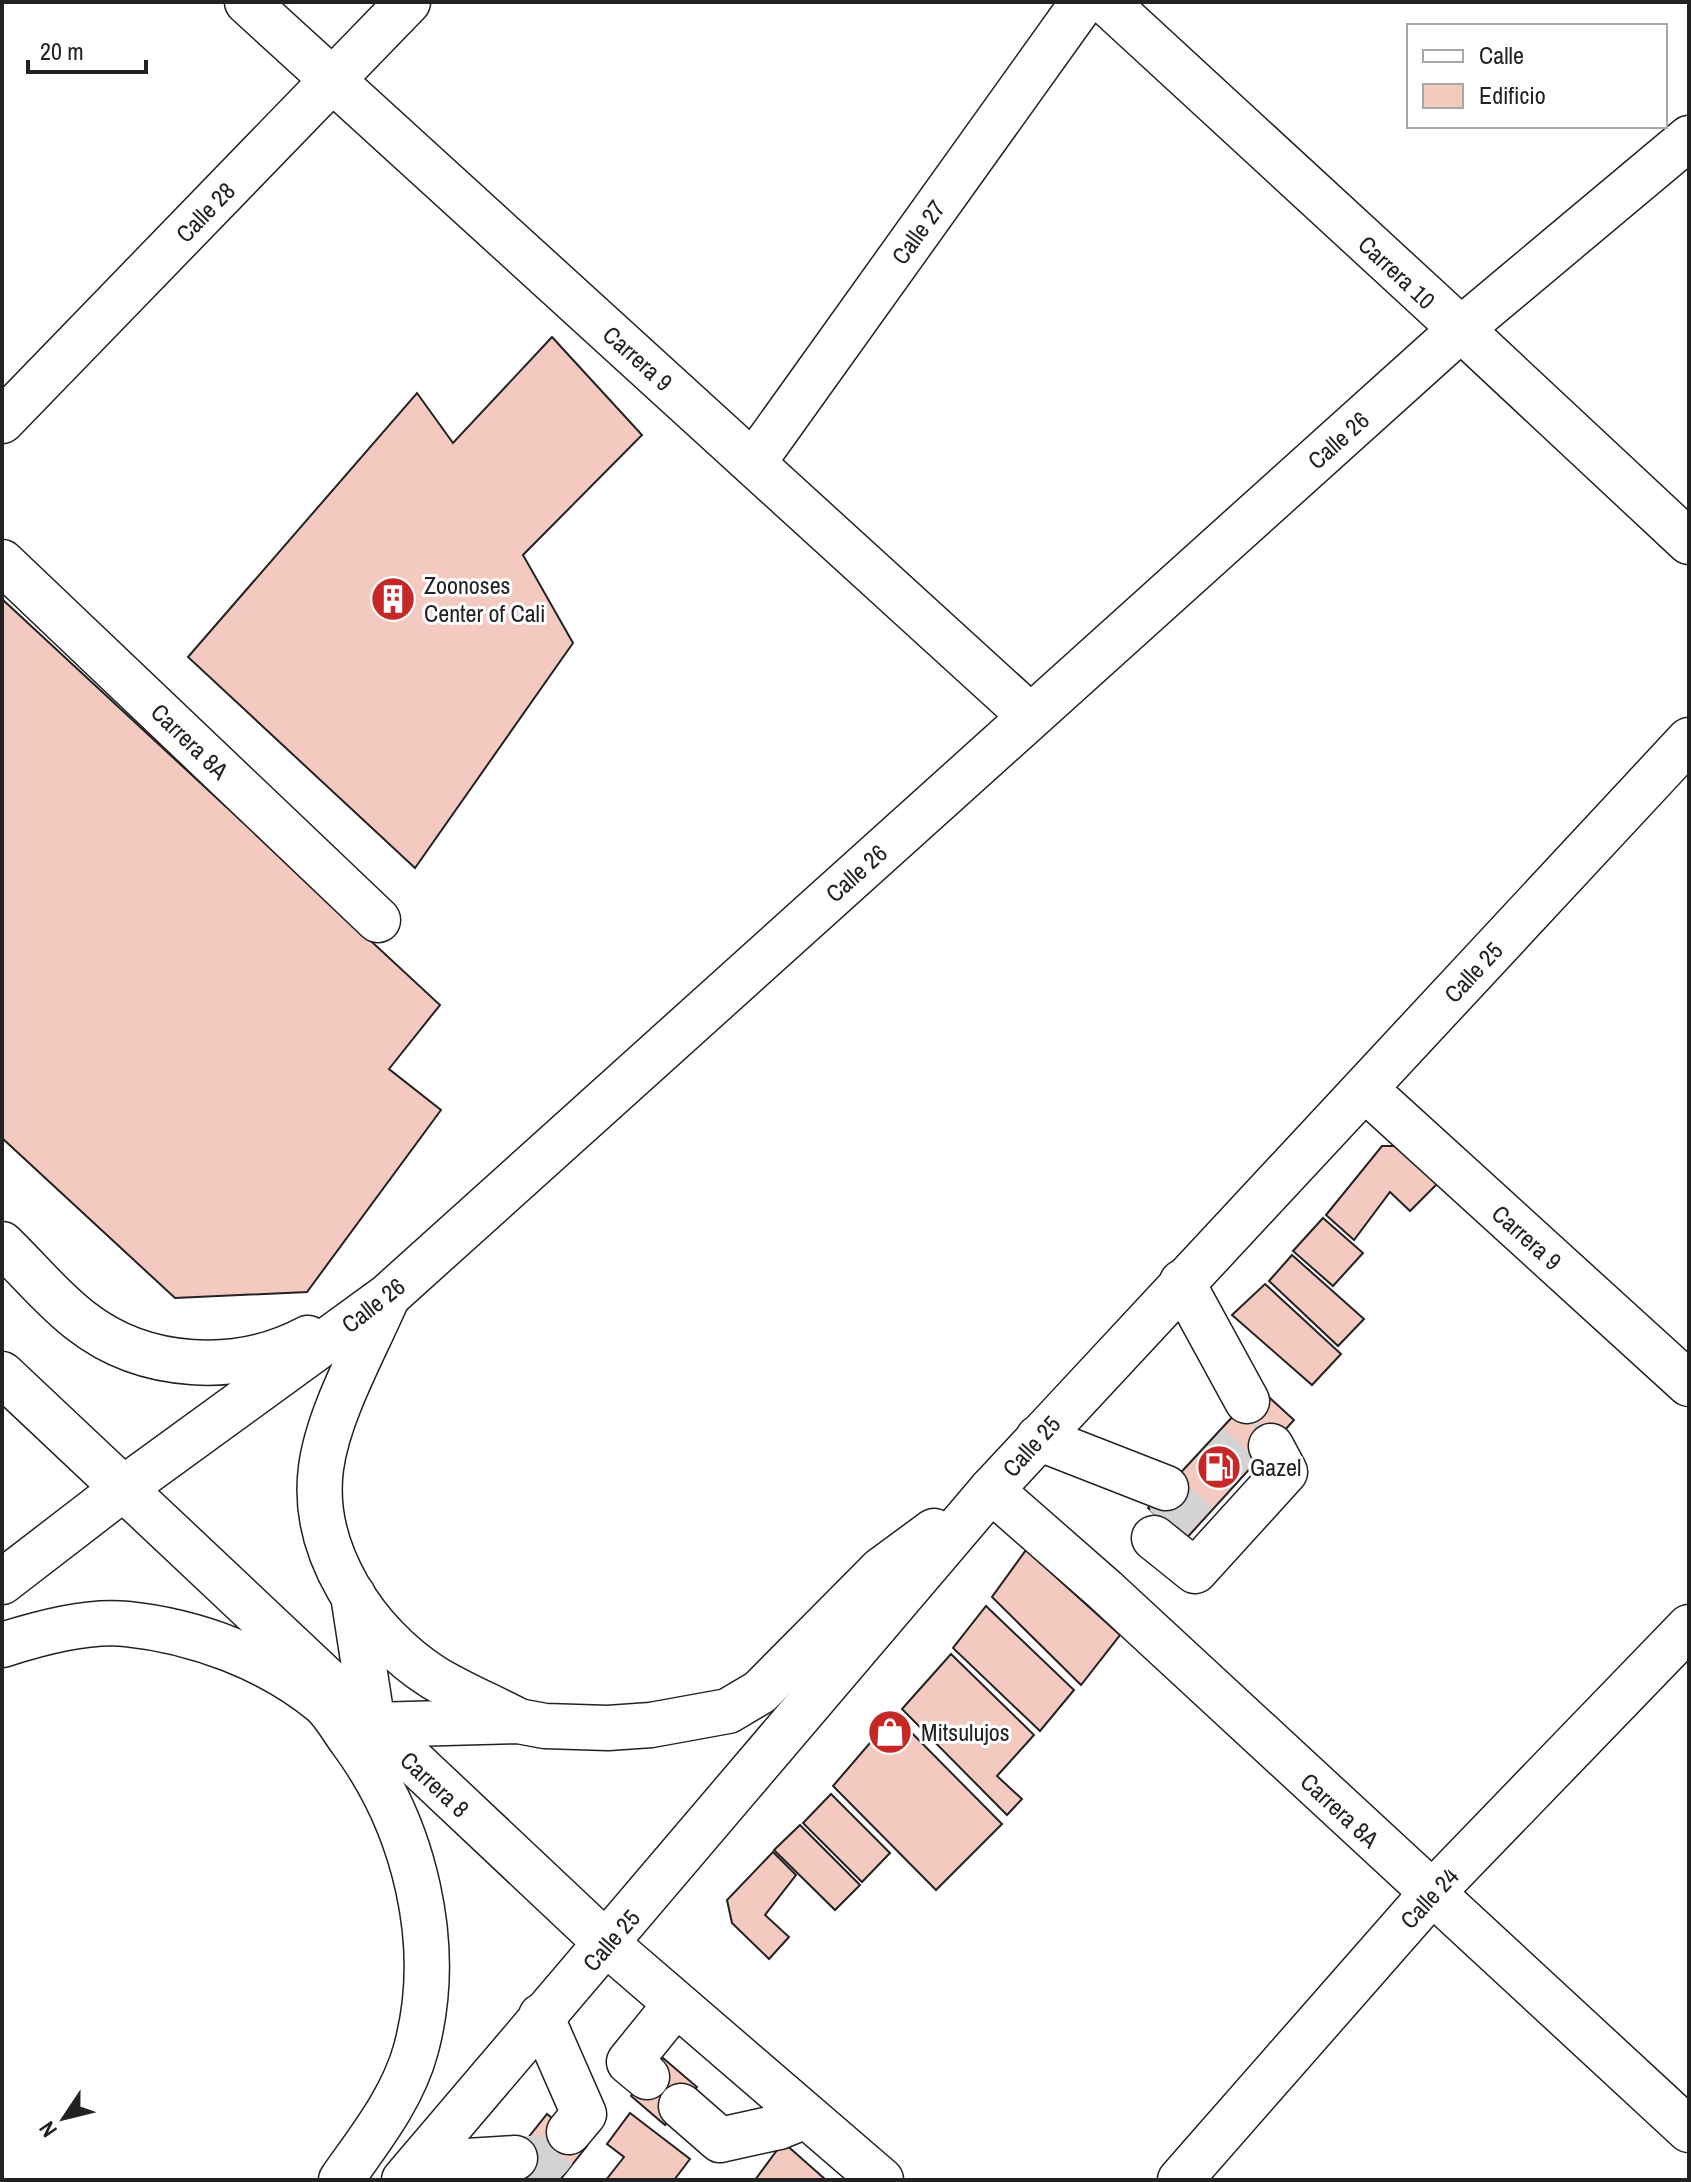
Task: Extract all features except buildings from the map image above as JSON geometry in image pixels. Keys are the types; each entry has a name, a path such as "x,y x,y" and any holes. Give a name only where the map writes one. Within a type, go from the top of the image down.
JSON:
{"main road":[{"name":"Carrera 9","path":"247,2 1029,715"},
{"name":"Calle 28","path":"2,421 408,2"},
{"name":"Calle 27","path":"753,463 1083,2"},
{"name":"Carrera 10","path":"1106,2 1689,542"},
{"name":"Calle 26","path":"2,1582 124,1488 388,1296 1029,715 1461,329 1689,138"},
{"name":"Carrera 8A","path":"2,562 378,920"},
{"name":"Calle 25","path":"412,2172 541,2016 607,1944 991,1490 1689,740"},
{"name":"Carrera 9","path":"1365,1089 1689,1384"},
{"path":"3,1246 81,1321 127,1347 176,1360 230,1363 285,1350 388,1296"},
{"path":"1182,1282 1247,1401"},
{"path":"388,1296 341,1405 321,1468 321,1505 328,1543 353,1595 377,1629 403,1655 434,1677 518,1721"},
{"name":"Carrera 8","path":"2,1374 607,1944 881,2180"},
{"path":"1038,1438 1162,1517 1195,1571 1285,1472 1271,1446"},
{"name":"Carrera 8A","path":"991,1490 1105,1590 1689,2130"},
{"path":"353,1595 373,1725 518,1721 545,1726 608,1728 651,1725 728,1711 760,1692 881,1570 991,1490"},
{"path":"1105,1590 1162,1517"},
{"path":"2,1645 63,1630 124,1624 194,1637 259,1662 323,1703 367,1761 407,1849 423,1908 429,1978 416,2051 385,2118 341,2180"},
{"name":"Calle 24","path":"1180,2180 1431,1894 1689,1627"},
{"path":"541,2016 577,2123 638,2069 675,2005"},
{"path":"681,2106 720,2140 779,2127 806,2116"},
{"path":"412,2172 515,2158"}],"tunnel":[{"path":"1166,1525 1259,1422"},
{"path":"515,2158 549,2158 569,2132"}],"place":[{"name":"Zoonoses Center of Cali","path":"393,599"},
{"name":"Gazel","path":"1219,1467"},
{"name":"Mitsulujos","path":"890,1732"}]}
